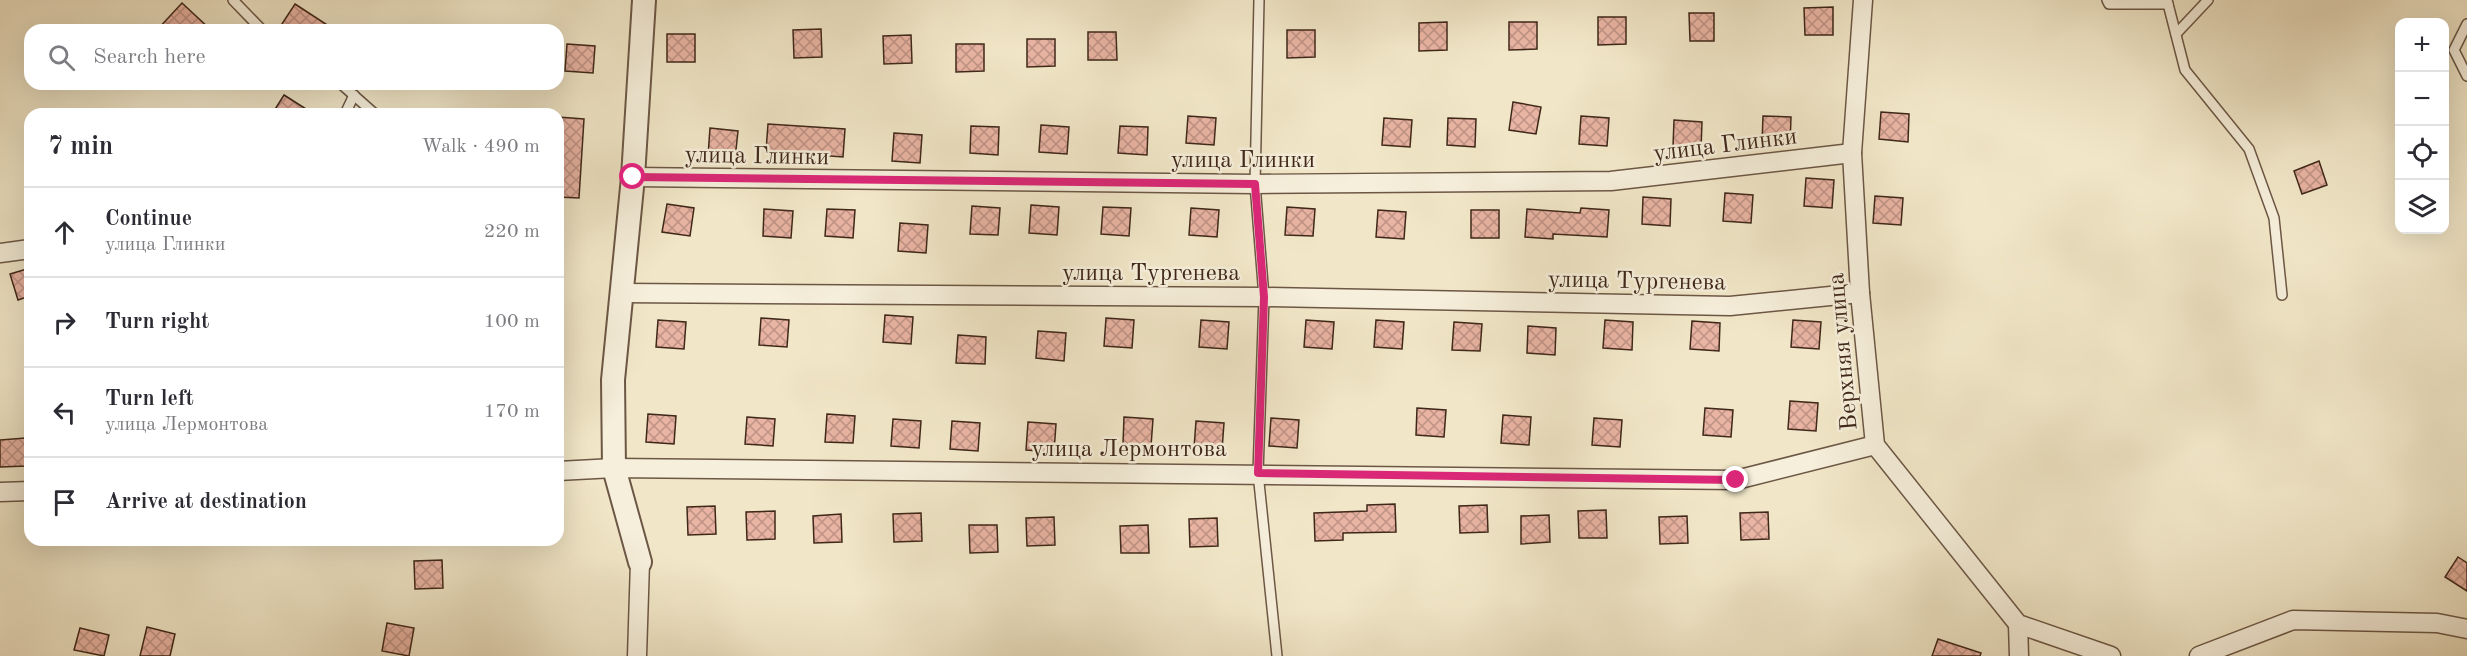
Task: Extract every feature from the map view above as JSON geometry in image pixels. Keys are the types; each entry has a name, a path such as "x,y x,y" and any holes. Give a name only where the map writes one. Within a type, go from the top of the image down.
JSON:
{"street":[{"path":"637,656 640,562 614,468 613,380 633,177 644,0 660,0"},
{"name":"Верхняя улица","path":"1863,0 1852,153 1860,293 1875,445 2018,624"},
{"name":"улица Глинки","path":"633,177 1255,184 1611,182 1852,153"},
{"path":"0,253 24,250"},
{"name":"улица Тургенева","path":"620,293 1264,297 1730,306 1860,293"},
{"name":"улица Лермонтова","path":"564,471 614,468 1258,473 1736,480 1875,445"},
{"path":"0,492 24,491"},
{"path":"2199,656 2293,620 2437,623 2467,629"},
{"path":"2019,656 2018,624 2111,656"}],"lane":[{"path":"233,0 256,24"},
{"path":"1259,0 1255,184 1264,297 1258,473 1277,656"},
{"path":"2107,0 2109,4 2167,2 2185,70 2250,149 2274,218 2282,295"},
{"path":"2176,34 2208,0"},
{"path":"2467,24 2454,50 2467,76"},
{"path":"348,90 368,108"},
{"path":"348,108 354,95"}],"building":[{"path":"182,3 205,24 163,24"},
{"path":"295,4 326,24 282,24"},
{"path":"1833,7 1833,35 1805,35 1804,8"},
{"path":"1689,13 1714,13 1714,41 1690,41"},
{"path":"1598,17 1626,17 1626,44 1598,45"},
{"path":"1447,22 1447,50 1419,51 1419,23"},
{"path":"1509,22 1537,22 1537,49 1509,50"},
{"path":"821,29 822,57 794,58 793,30"},
{"path":"1287,30 1315,30 1315,57 1287,58"},
{"path":"1088,32 1116,32 1117,60 1088,60"},
{"path":"667,34 695,34 695,62 667,62"},
{"path":"911,35 912,63 884,64 883,36"},
{"path":"1027,39 1055,39 1055,66 1027,67"},
{"path":"567,44 595,46 593,73 565,71"},
{"path":"956,44 984,44 984,71 956,72"},
{"path":"284,95 305,108 276,108"},
{"path":"1513,102 1541,107 1536,134 1509,130"},
{"path":"1881,112 1909,114 1908,142 1879,139"},
{"path":"1188,116 1216,118 1214,145 1186,143"},
{"path":"1581,116 1609,118 1607,146 1579,144"},
{"path":"1763,116 1791,117 1790,145 1762,143"},
{"path":"564,117 584,119 579,198 564,197"},
{"path":"1384,118 1412,120 1410,147 1382,145"},
{"path":"1448,118 1476,119 1475,147 1447,145"},
{"path":"1674,120 1702,122 1701,149 1673,147"},
{"path":"768,124 845,129 843,157 766,151"},
{"path":"1041,125 1069,127 1067,154 1039,152"},
{"path":"971,126 999,127 998,155 970,153"},
{"path":"1120,126 1148,127 1147,155 1118,153"},
{"path":"710,128 738,131 735,159 708,156"},
{"path":"894,133 922,135 920,163 892,161"},
{"path":"2319,161 2327,185 2302,194 2294,171"},
{"path":"1806,178 1834,180 1832,208 1804,206"},
{"path":"1725,193 1753,195 1751,223 1723,221"},
{"path":"1875,196 1903,198 1901,225 1873,223"},
{"path":"1643,197 1671,199 1670,226 1642,224"},
{"path":"667,204 694,208 690,236 662,232"},
{"path":"1031,205 1059,207 1057,235 1029,233"},
{"path":"972,206 1000,208 998,235 970,234"},
{"path":"1103,207 1131,208 1129,236 1101,234"},
{"path":"1287,207 1315,209 1313,236 1285,235"},
{"path":"1191,208 1219,210 1217,237 1189,235"},
{"path":"1581,208 1609,210 1607,237 1553,234 1553,239 1525,237 1527,209 1580,213"},
{"path":"764,209 793,211 791,238 763,236"},
{"path":"827,209 855,210 853,238 825,236"},
{"path":"1378,210 1406,212 1404,239 1376,237"},
{"path":"1471,210 1499,210 1499,238 1471,238"},
{"path":"900,223 928,225 926,253 898,251"},
{"path":"24,270 24,298 18,300 10,274"},
{"path":"885,315 913,317 911,344 883,342"},
{"path":"761,318 789,320 787,347 759,345"},
{"path":"1106,318 1134,320 1132,348 1104,346"},
{"path":"658,320 686,322 684,349 656,347"},
{"path":"1201,320 1229,322 1227,349 1199,347"},
{"path":"1306,320 1334,322 1332,349 1304,347"},
{"path":"1376,320 1404,322 1402,349 1374,347"},
{"path":"1605,320 1633,322 1632,350 1603,348"},
{"path":"1793,320 1821,322 1819,349 1791,347"},
{"path":"1692,321 1720,323 1719,351 1690,349"},
{"path":"1454,322 1482,324 1480,351 1452,350"},
{"path":"1528,326 1556,328 1555,355 1527,353"},
{"path":"1038,331 1066,333 1064,361 1036,358"},
{"path":"958,335 986,337 985,364 956,363"},
{"path":"1790,401 1818,403 1816,431 1788,429"},
{"path":"1417,408 1446,410 1444,437 1416,435"},
{"path":"1705,408 1733,410 1731,437 1703,435"},
{"path":"648,414 676,416 674,444 646,442"},
{"path":"827,414 855,416 853,443 825,442"},
{"path":"1503,415 1531,417 1529,445 1501,443"},
{"path":"747,417 775,419 773,446 745,444"},
{"path":"1124,417 1153,419 1151,446 1123,444"},
{"path":"1271,418 1299,420 1297,448 1269,446"},
{"path":"1594,418 1622,420 1620,447 1592,445"},
{"path":"893,419 921,421 919,448 891,446"},
{"path":"952,421 980,423 978,451 950,449"},
{"path":"1196,421 1224,423 1222,450 1194,448"},
{"path":"1028,422 1056,424 1054,452 1026,450"},
{"path":"24,438 24,466 0,467 0,440"},
{"path":"1395,504 1396,532 1343,533 1343,540 1315,541 1314,513 1367,511 1367,505"},
{"path":"1487,505 1488,532 1460,533 1459,506"},
{"path":"715,506 716,534 688,535 687,507"},
{"path":"1606,510 1607,538 1579,538 1578,511"},
{"path":"775,511 775,539 747,540 746,512"},
{"path":"1768,512 1769,539 1741,540 1740,513"},
{"path":"921,513 922,541 894,542 893,514"},
{"path":"841,514 842,542 814,543 813,516"},
{"path":"1549,515 1550,542 1521,544 1521,516"},
{"path":"1687,516 1688,543 1660,544 1659,517"},
{"path":"1054,517 1055,545 1027,546 1026,518"},
{"path":"1217,518 1218,546 1190,547 1189,519"},
{"path":"969,525 997,525 998,552 970,553"},
{"path":"1148,525 1149,553 1121,553 1120,526"},
{"path":"2458,557 2467,563 2467,591 2445,577"},
{"path":"442,560 443,588 415,589 414,561"},
{"path":"387,623 414,628 409,656 382,651"},
{"path":"147,627 175,634 170,656 140,656"},
{"path":"80,628 109,635 104,656 74,650"},
{"path":"1938,639 1981,653 1980,656 1932,656"}],"route":[{"path":"633,177 1255,184 1264,297 1258,473 1736,480"}]}
